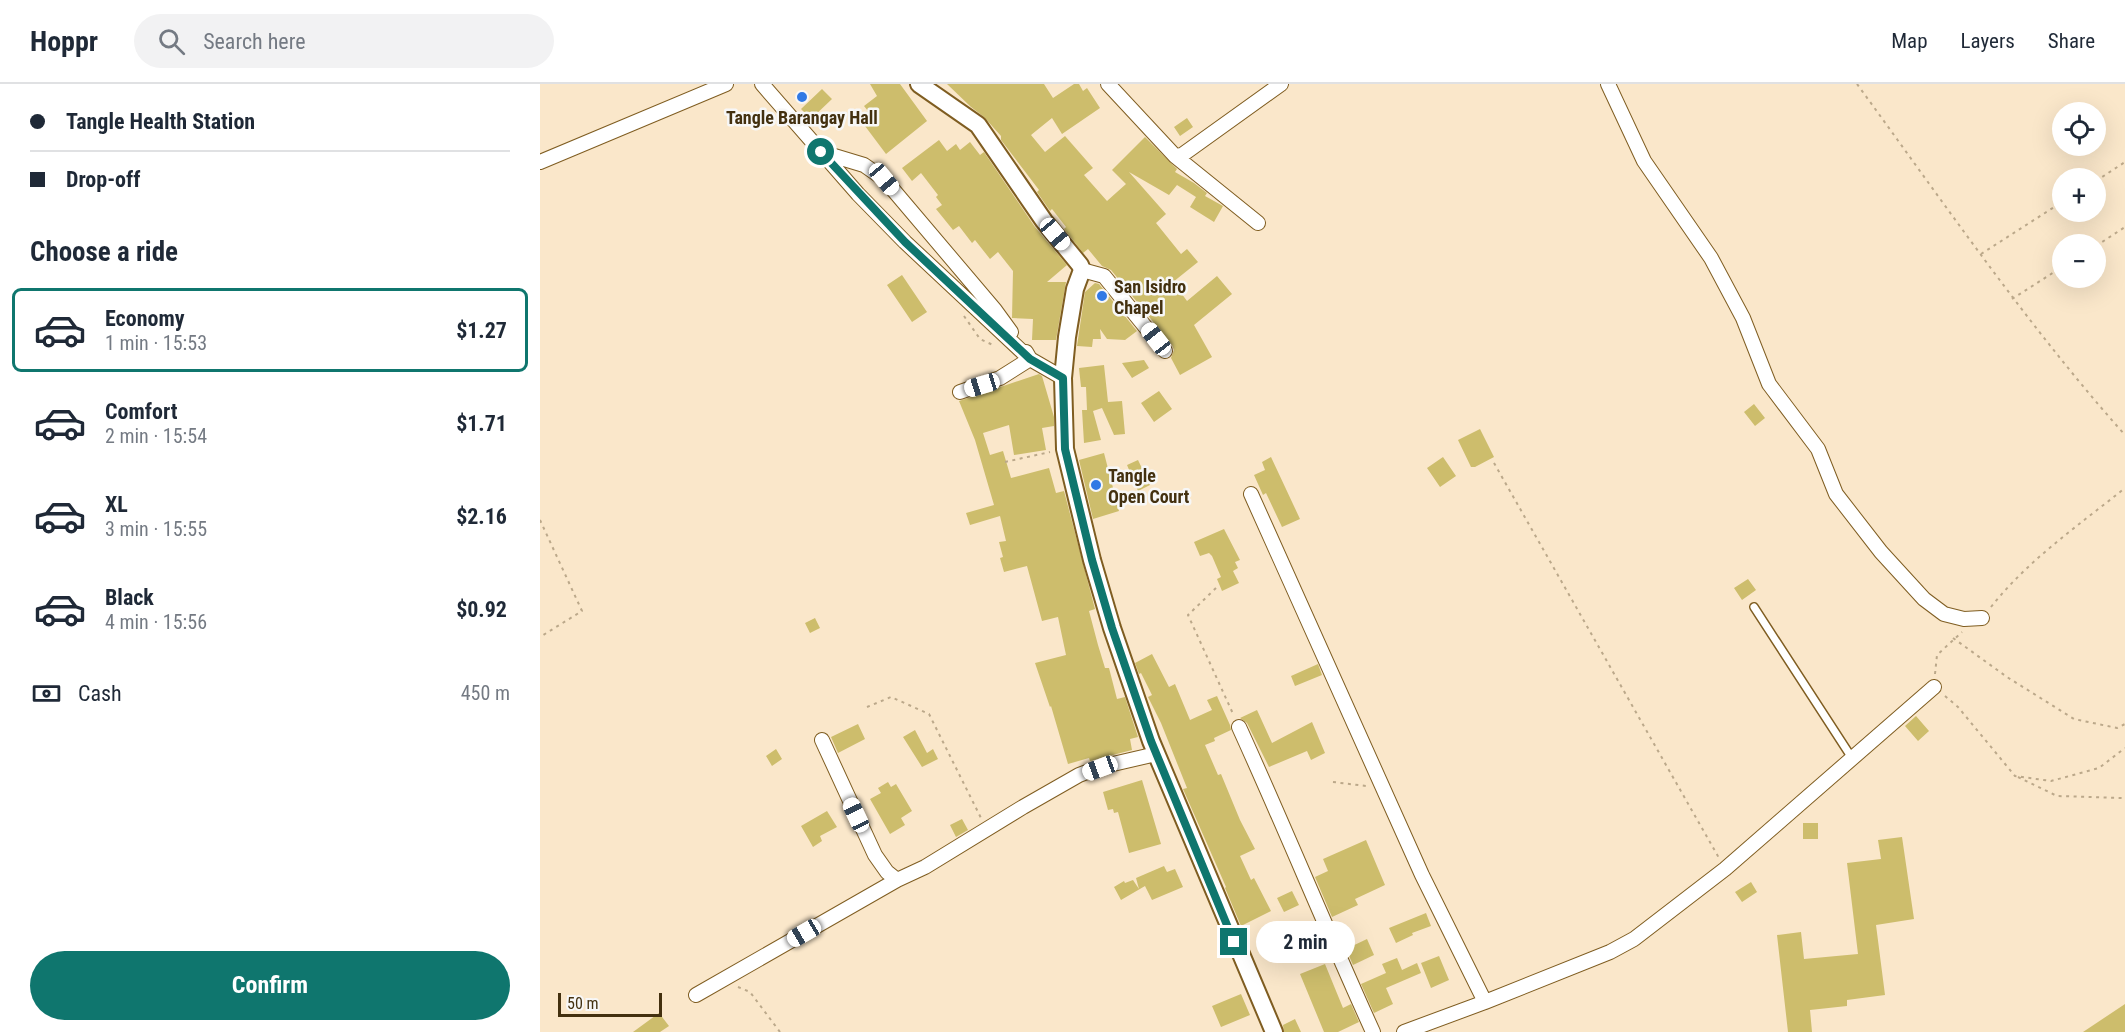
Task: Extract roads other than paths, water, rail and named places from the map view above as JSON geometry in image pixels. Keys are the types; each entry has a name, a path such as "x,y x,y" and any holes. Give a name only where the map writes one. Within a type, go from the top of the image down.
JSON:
{"street":[{"path":"540,162 726,84"},
{"path":"762,84 821,152 905,242 1030,359 1063,378"},
{"path":"919,84 978,125 1044,221 1082,270 1104,276 1165,351"},
{"path":"1108,84 1175,156 1258,222"},
{"path":"1175,156 1182,155 1281,84"},
{"path":"1610,85 1616,104 1644,161 1711,258 1743,318 1769,384 1818,449 1836,494 1881,552 1924,599 1944,614 1964,619 1982,618"},
{"path":"821,152 864,165 884,179 995,310 1030,359"},
{"path":"1082,270 1075,289 1063,378 1065,449 1092,560 1112,628 1156,754 1274,1032"},
{"path":"960,392 1000,378 1030,359"},
{"path":"1251,494 1422,875 1485,1002"},
{"path":"1404,1032 1618,948 1659,921 1725,868 1934,687"},
{"path":"1239,727 1373,1032"},
{"path":"822,741 876,855 887,872 897,880"},
{"path":"696,995 897,880 925,867 1079,775 1156,754"}],"lane":[{"path":"1755,607 1852,758"}],"place":[{"name":"Tangle Barangay Hall","path":"802,97"},
{"name":"San Isidro Chapel","path":"1102,296"},
{"name":"Tangle Open Court","path":"1096,485"}]}
